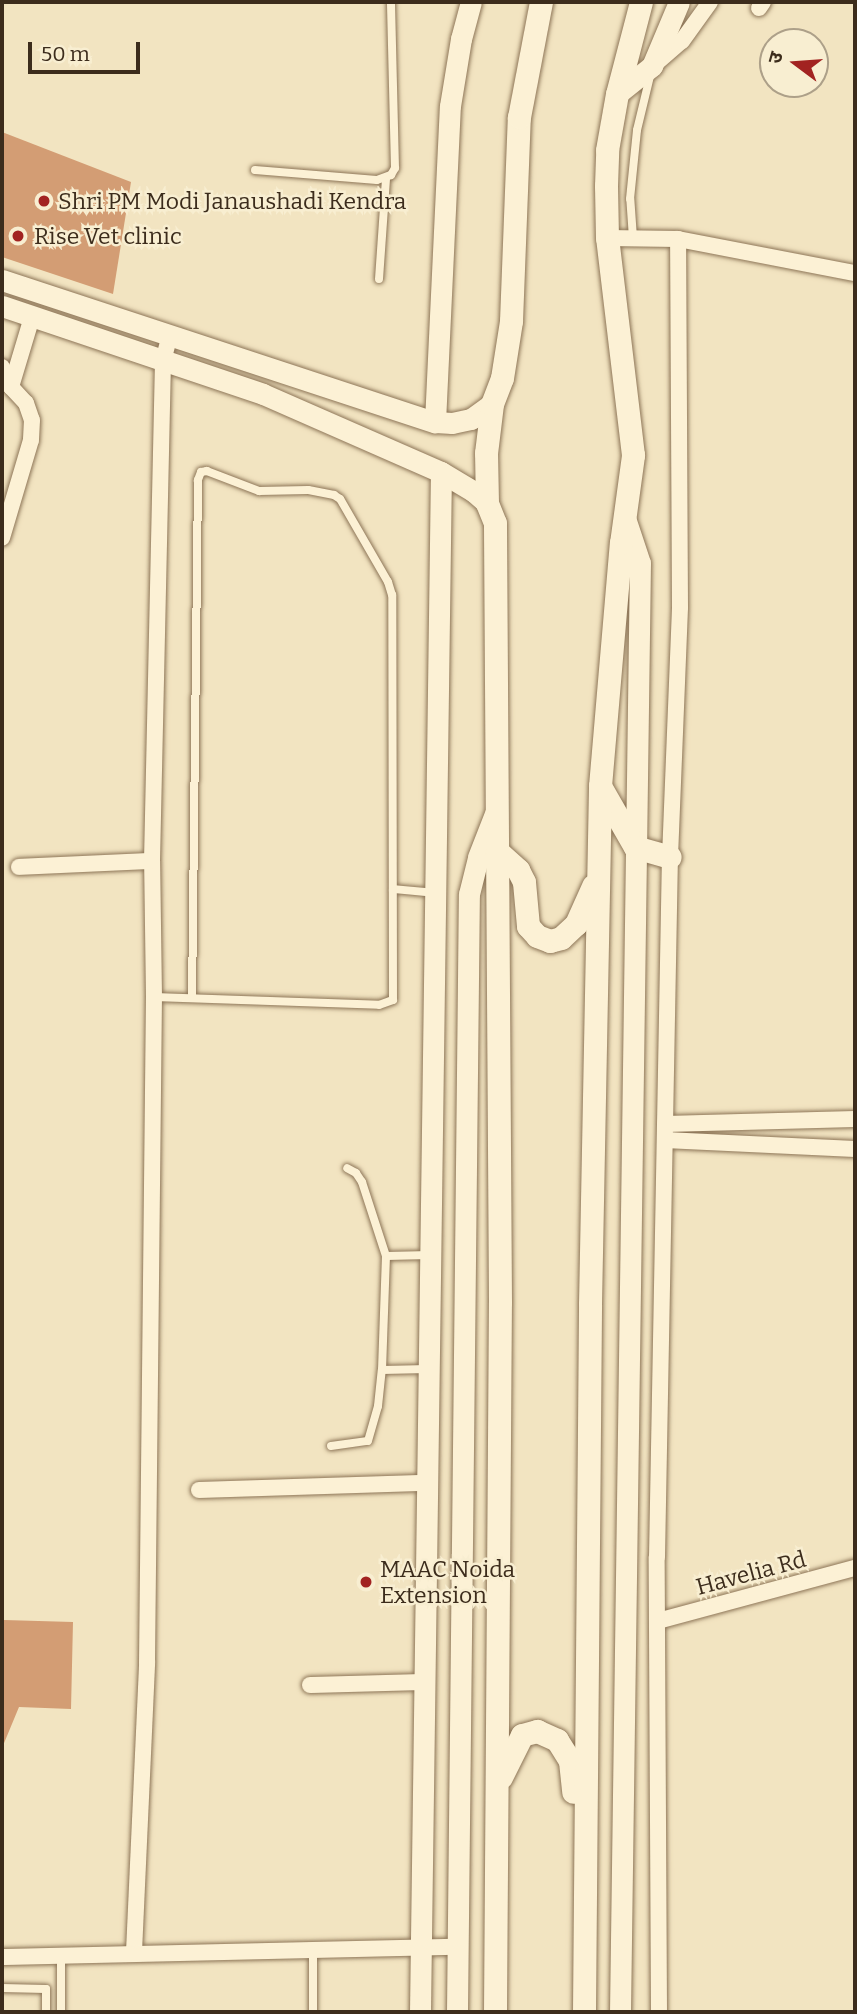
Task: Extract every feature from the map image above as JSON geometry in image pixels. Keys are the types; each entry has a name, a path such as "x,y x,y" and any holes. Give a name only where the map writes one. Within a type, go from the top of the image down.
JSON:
{"main road":[{"path":"495,2012 500,1315 495,523 487,503 486,453 492,404 502,378 512,321 519,117 541,2"},
{"path":"584,2012 590,1290 600,786 621,543 633,455 607,238 607,150 617,94 641,2"},
{"path":"600,786 635,847 670,857"},
{"path":"496,850 517,870 524,882 528,926 537,936 550,941 561,938 576,924 599,870"},
{"path":"496,1790 511,1752 522,1735 537,1731 557,1740 570,1761 584,1880"}],"street":[{"path":"436,422 450,106 461,39 471,2"},
{"path":"652,66 679,2"},
{"path":"617,94 682,41 710,2"},
{"path":"607,238 678,239 800,265 855,273"},
{"path":"659,2012 658,1621 665,1132 670,857 680,607 678,239"},
{"path":"2,280 436,422 452,423 471,419 492,404"},
{"path":"2,306 263,394 440,471 487,503"},
{"path":"11,387 32,317"},
{"path":"134,1952 147,1663 154,997 152,861 163,361 170,335"},
{"path":"2,367 11,387 26,403 32,420 31,440 2,538"},
{"path":"420,2012 440,471"},
{"path":"620,2012 640,563 625,518"},
{"path":"457,2012 469,894 478,857 496,811"},
{"path":"19,867 152,861"},
{"path":"665,1132 855,1119"},
{"path":"665,1132 855,1149"},
{"path":"199,1490 427,1483"},
{"name":"Havelia Rd","path":"658,1621 855,1568"},
{"path":"310,1685 424,1682"},
{"path":"2,1956 458,1947"}],"lane":[{"path":"379,279 386,179 395,168 391,2"},
{"path":"633,238 630,199 637,130 652,66"},
{"path":"255,170 386,179"},
{"path":"154,997 388,1004 393,1000 392,595 388,582 340,499 334,495 308,490 260,491 207,471 201,472 198,480 192,997"},
{"path":"393,889 435,893"},
{"path":"331,1446 368,1441 378,1406 382,1370 386,1256 362,1182 356,1173 347,1168"},
{"path":"386,1256 430,1255"},
{"path":"382,1370 428,1369"},
{"path":"313,1950 313,2012"},
{"path":"61,1955 61,2012"},
{"path":"2,1989 46,1989 46,2012"}],"building":[{"path":"2,132 131,182 113,294 2,257"},
{"path":"4,1620 73,1622 71,1709 19,1707 2,1748"}],"place":[{"name":"Shri PM Modi Janaushadi Kendra","path":"44,201"},
{"name":"Rise Vet clinic","path":"18,236"},
{"name":"MAAC Noida Extension","path":"366,1582"}]}
